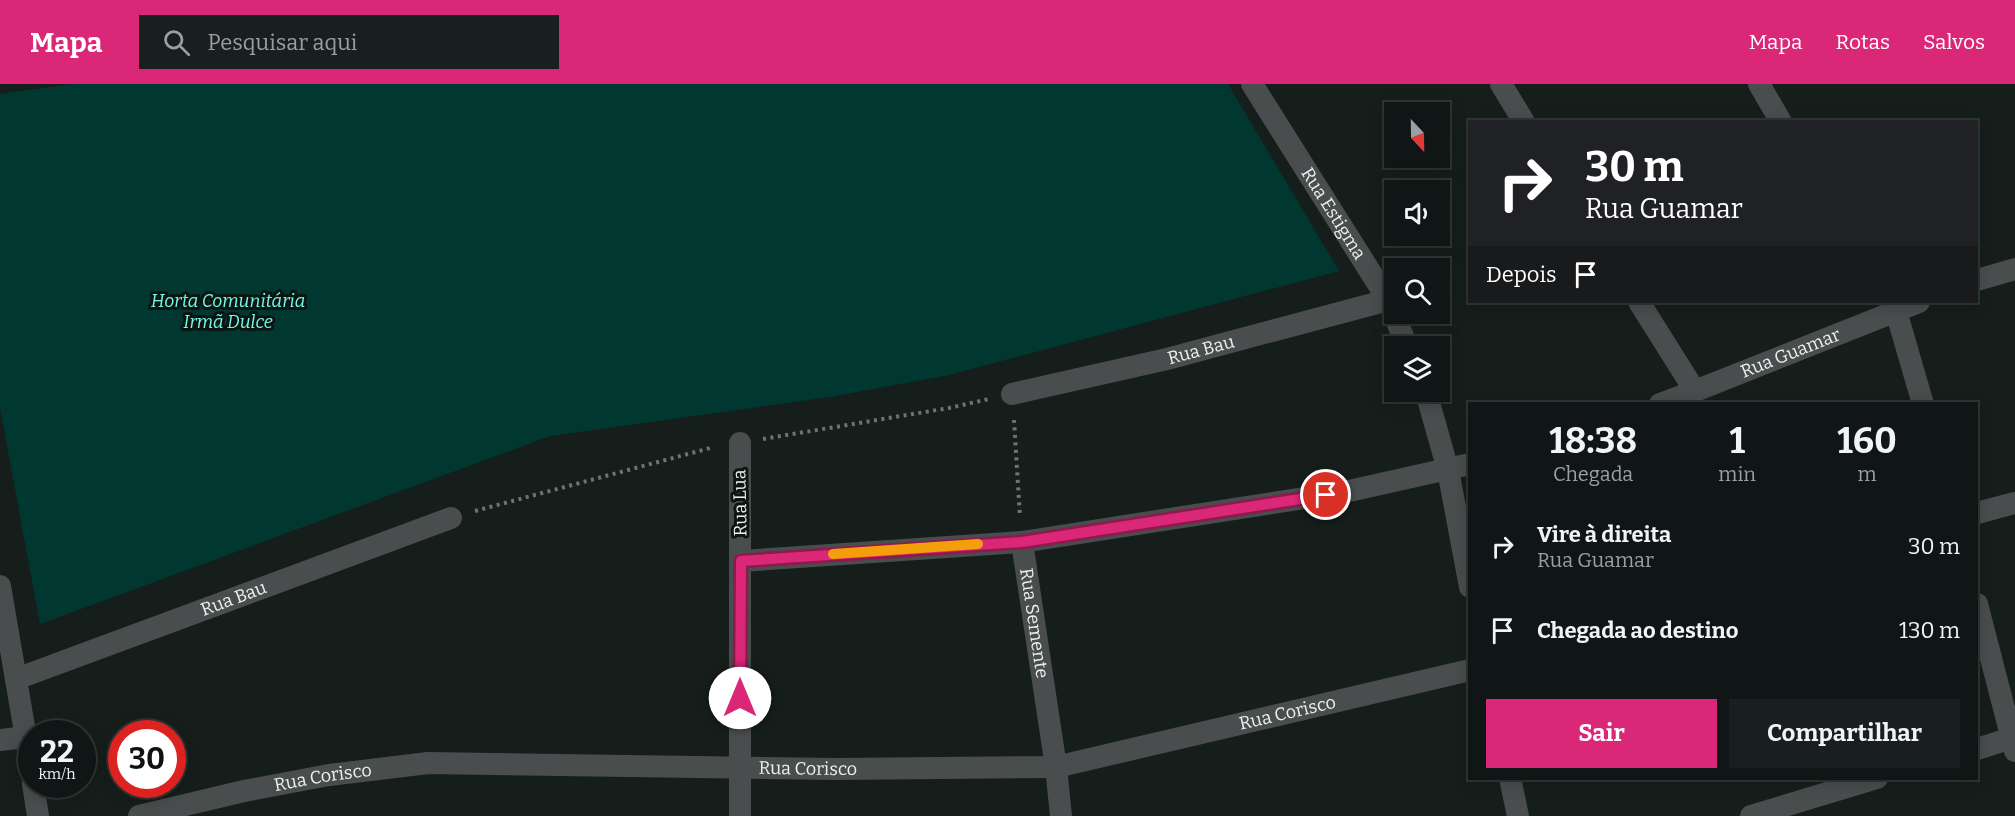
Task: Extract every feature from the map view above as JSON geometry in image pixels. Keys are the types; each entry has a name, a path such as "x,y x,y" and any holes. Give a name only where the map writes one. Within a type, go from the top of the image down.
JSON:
{"street":[{"name":"Rua Estigma","path":"1252,84 1384,294"},
{"path":"1501,84 1523,120"},
{"path":"1758,84 1780,120"},
{"path":"1978,280 2015,269"},
{"name":"Rua Bau","path":"1012,394 1167,359 1384,301"},
{"path":"1641,303 1695,391"},
{"name":"Rua Guamar","path":"1665,402 1893,306 1912,303"},
{"path":"1893,306 1922,402"},
{"path":"1430,402 1459,467 1468,565"},
{"name":"Rua Lua","path":"740,443 740,816"},
{"path":"741,561 1022,542 1349,491 1459,467"},
{"path":"1978,513 2015,503"},
{"name":"Rua Bau","path":"16,679 451,518"},
{"name":"Rua Semente","path":"1022,542 1056,766 1061,816"},
{"path":"0,586 23,720"},
{"path":"1978,608 2014,742 1978,749"},
{"name":"Rua Corisco","path":"139,816 244,791 329,775 428,763 836,769 1056,766 1468,670"},
{"path":"0,740 18,739"},
{"path":"1510,780 1518,816"},
{"path":"1751,816 1870,780"},
{"path":"35,798 38,816"}],"path":[{"name":"Rua Semente","path":"1012,394 1022,542"}],"green space":[{"name":"Horta Comunitária Irmã Dulce","path":"72,84 1228,84 1339,271 949,375 830,397 550,436 40,624 0,408 0,94"}],"slow traffic":[{"path":"833,554 978,544"}],"route":[{"path":"740,698 741,561 1022,542 1326,495"}]}
